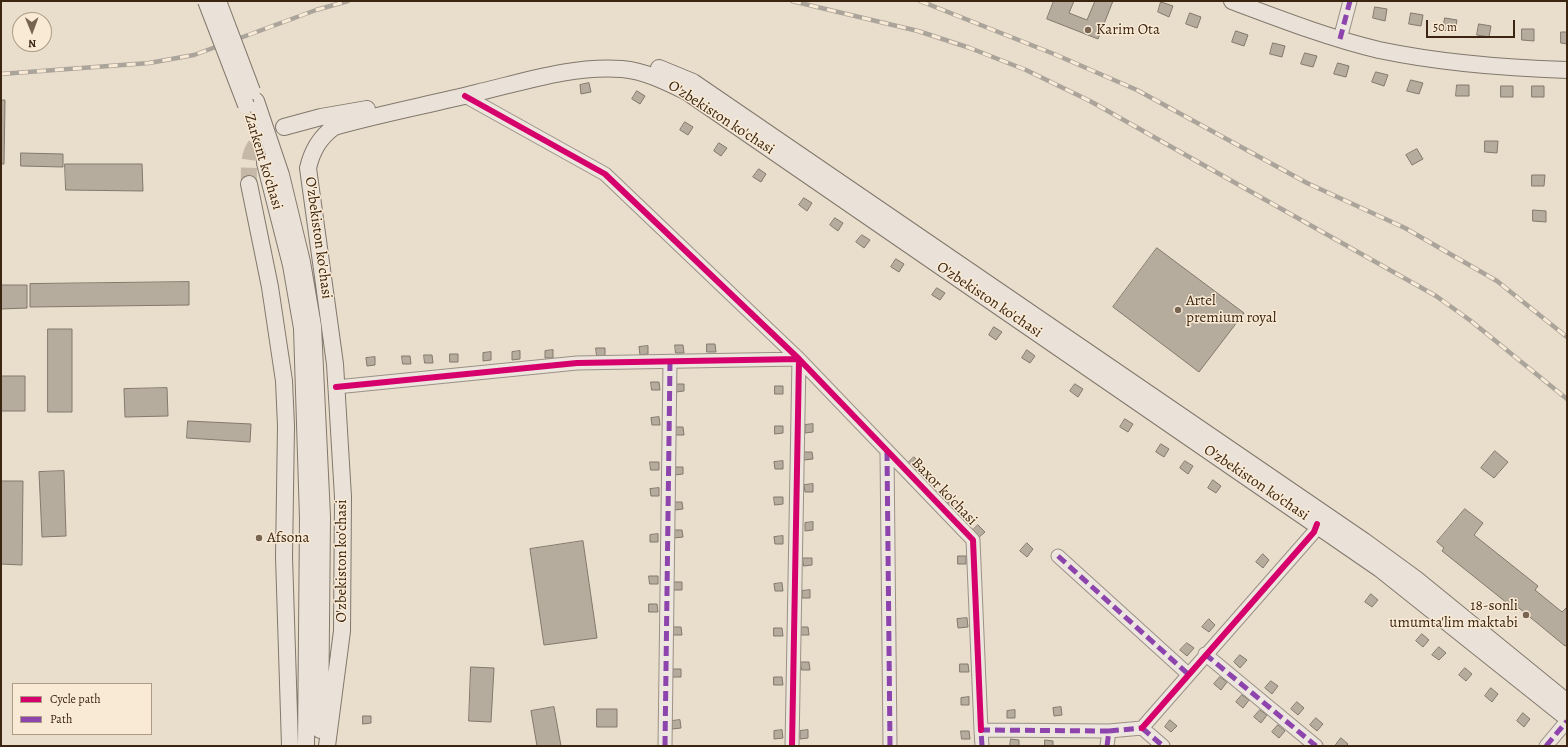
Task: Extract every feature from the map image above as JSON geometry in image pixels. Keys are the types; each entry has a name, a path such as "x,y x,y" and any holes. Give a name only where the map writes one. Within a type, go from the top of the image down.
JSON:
{"main road":[{"name":"Zarkent ko'chasi","path":"206,1 281,175 302,262 307,327"},
{"name":"Zarkent ko'chasi","path":"218,1 251,103"},
{"path":"1232,1 1340,39 1412,56 1497,68 1567,70"},
{"name":"O'zbekiston ko'chasi","path":"284,126 321,117 407,101 552,64 570,61 600,58 624,60 643,63 677,74 693,82 1364,541 1416,579 1567,702"},
{"name":"O'zbekiston ko'chasi","path":"327,746 342,631 343,496 335,364 326,291 315,230 308,168 312,153 320,140 334,127 557,74 607,68 624,69 641,73 687,92 1317,524 1380,569 1567,720"},
{"path":"249,184 270,287 284,381 286,426 284,557 292,744"},
{"path":"306,746 308,519 307,327"},
{"name":"O'zbekiston ko'chasi","path":"307,327 322,517 320,746"}],"street":[{"path":"1340,39 1350,1"},
{"name":"Baxor ko'chasi","path":"465,96 606,174 799,359 973,540 982,746"},
{"path":"336,387 577,363 799,359 792,746"},
{"path":"665,746 670,362"},
{"path":"887,451 890,746"},
{"path":"981,730 1109,732 1142,728 1205,654 1314,532 1317,524"},
{"path":"1058,556 1188,674"},
{"path":"1205,654 1316,746"},
{"path":"1546,746 1567,720"},
{"path":"1142,728 1163,746"},
{"path":"1107,746 1109,732"}],"building":[{"name":"Karim Ota","path":"1054,1 1074,1 1069,13 1087,20 1095,1 1113,1 1098,39 1047,19"},
{"path":"1161,2 1173,6 1169,17 1158,12"},
{"path":"1375,7 1387,9 1385,21 1373,18"},
{"path":"1190,13 1201,17 1197,28 1186,24"},
{"path":"1411,13 1423,15 1421,26 1409,24"},
{"path":"1445,18 1457,20 1455,32 1443,30"},
{"path":"1479,24 1491,26 1489,37 1477,35"},
{"path":"1522,29 1534,29 1534,41 1522,40"},
{"path":"1236,31 1248,35 1244,46 1232,42"},
{"path":"1561,32 1567,32 1567,44 1561,43"},
{"path":"1273,43 1285,46 1282,57 1270,54"},
{"path":"1305,53 1317,56 1313,67 1301,64"},
{"path":"1338,63 1349,66 1346,77 1334,74"},
{"path":"1376,72 1388,75 1384,86 1372,82"},
{"path":"1411,80 1423,83 1419,94 1407,91"},
{"path":"589,83 591,92 581,94 580,85"},
{"path":"1457,85 1469,85 1469,96 1456,96"},
{"path":"1501,86 1513,86 1513,97 1501,97"},
{"path":"1532,86 1544,86 1544,97 1532,97"},
{"path":"637,91 645,96 640,104 632,99"},
{"path":"1,100 5,100 4,164 1,164"},
{"path":"685,122 693,127 688,135 680,130"},
{"path":"1485,141 1498,141 1497,153 1485,152"},
{"path":"719,143 727,148 721,156 714,151"},
{"path":"1417,149 1423,159 1412,165 1406,155"},
{"path":"21,153 63,154 63,167 21,166"},
{"path":"65,164 142,164 143,191 66,190"},
{"path":"759,169 766,174 761,182 753,177"},
{"path":"1532,175 1545,175 1544,186 1532,186"},
{"path":"804,198 812,203 807,211 799,205"},
{"path":"1533,210 1546,211 1546,222 1533,221"},
{"path":"835,218 843,223 838,231 830,225"},
{"path":"862,235 870,240 864,248 856,242"},
{"name":"Artel premium royal","path":"1157,248 1244,313 1199,372 1113,307"},
{"path":"896,259 904,264 899,272 891,267"},
{"path":"189,282 189,305 30,307 30,284"},
{"path":"1,285 27,285 27,308 1,309"},
{"path":"937,288 945,293 940,300 932,295"},
{"path":"994,327 1002,332 996,340 989,335"},
{"path":"48,329 72,329 72,412 48,412"},
{"path":"707,344 715,344 716,352 707,352"},
{"path":"675,345 683,345 684,353 676,353"},
{"path":"648,346 648,354 640,355 639,347"},
{"path":"596,348 605,348 605,356 597,356"},
{"path":"553,350 553,358 545,358 545,351"},
{"path":"1027,350 1035,356 1030,363 1022,358"},
{"path":"520,351 520,359 512,360 512,352"},
{"path":"491,352 491,360 483,361 483,353"},
{"path":"450,354 458,354 458,362 450,362"},
{"path":"424,355 432,355 433,363 425,363"},
{"path":"402,356 410,356 411,364 403,364"},
{"path":"375,357 375,365 367,366 366,358"},
{"path":"1,376 25,376 25,411 1,411"},
{"path":"651,382 659,382 660,390 652,390"},
{"path":"676,384 684,384 684,391 676,392"},
{"path":"1075,384 1083,389 1078,397 1070,391"},
{"path":"775,386 783,386 783,394 775,394"},
{"path":"167,388 168,416 125,417 124,389"},
{"path":"659,417 660,425 652,425 651,418"},
{"path":"1125,419 1133,424 1128,432 1120,427"},
{"path":"188,421 251,424 250,442 187,438"},
{"path":"813,424 813,432 805,433 805,425"},
{"path":"775,426 783,426 783,433 775,434"},
{"path":"675,427 683,427 684,435 676,435"},
{"path":"1161,444 1169,449 1164,457 1156,452"},
{"path":"1495,451 1508,462 1494,478 1481,468"},
{"path":"804,452 812,452 813,459 804,460"},
{"path":"914,457 921,464 914,471 907,464"},
{"path":"783,461 783,469 775,469 774,462"},
{"path":"1185,461 1193,466 1188,474 1180,468"},
{"path":"650,462 659,462 659,470 651,470"},
{"path":"675,467 683,467 683,474 675,475"},
{"path":"64,471 66,536 42,537 39,472"},
{"path":"1213,480 1221,486 1216,493 1208,488"},
{"path":"1,481 23,481 22,565 1,564"},
{"path":"813,484 813,492 805,492 804,485"},
{"path":"659,488 659,496 651,496 650,489"},
{"path":"774,497 783,497 783,504 775,505"},
{"path":"953,498 959,505 952,512 946,505"},
{"path":"674,502 682,502 683,509 675,510"},
{"path":"1465,509 1483,523 1474,535 1538,586 1535,590 1562,612 1567,607 1567,644 1565,646 1519,608 1517,611 1442,551 1444,548 1437,542"},
{"path":"813,522 813,530 805,531 805,523"},
{"path":"978,525 985,532 978,538 971,532"},
{"path":"674,530 682,530 683,537 674,538"},
{"path":"658,534 658,542 650,542 650,535"},
{"path":"783,536 783,544 775,544 774,537"},
{"path":"583,541 597,638 544,645 530,549"},
{"path":"1027,543 1033,549 1027,557 1020,551"},
{"path":"1263,554 1269,560 1263,568 1256,562"},
{"path":"958,556 966,556 966,564 958,564"},
{"path":"803,558 812,558 812,565 804,566"},
{"path":"649,576 658,576 658,584 650,584"},
{"path":"673,582 682,582 682,590 674,590"},
{"path":"782,583 783,591 775,591 774,584"},
{"path":"810,590 810,598 802,598 802,591"},
{"path":"1371,594 1378,600 1372,607 1365,602"},
{"path":"649,604 657,604 658,612 649,612"},
{"path":"967,618 968,627 958,628 957,619"},
{"path":"1209,619 1215,625 1209,632 1202,627"},
{"path":"673,627 681,627 682,635 673,635"},
{"path":"800,627 808,627 809,635 800,635"},
{"path":"774,628 782,628 783,636 774,636"},
{"path":"1422,634 1429,640 1423,647 1416,641"},
{"path":"1187,643 1194,648 1187,656 1180,650"},
{"path":"1439,647 1446,653 1439,660 1432,655"},
{"path":"1240,655 1247,660 1240,668 1234,662"},
{"path":"801,662 809,662 810,670 802,670"},
{"path":"960,664 968,664 969,672 960,672"},
{"path":"471,667 494,668 491,722 469,721"},
{"path":"1465,668 1472,674 1466,681 1459,675"},
{"path":"673,669 681,669 681,677 673,677"},
{"path":"774,677 782,677 783,685 774,685"},
{"path":"1220,677 1227,682 1221,690 1214,684"},
{"path":"1271,681 1278,686 1272,694 1265,688"},
{"path":"1491,688 1498,694 1492,702 1485,696"},
{"path":"1242,695 1249,700 1243,708 1236,702"},
{"path":"969,697 969,705 961,705 961,698"},
{"path":"1297,702 1304,708 1298,715 1291,709"},
{"path":"554,707 561,746 537,746 531,711"},
{"path":"1061,707 1062,715 1054,716 1053,708"},
{"path":"597,709 617,709 617,727 597,727"},
{"path":"1015,710 1015,718 1007,718 1007,711"},
{"path":"1260,710 1267,715 1261,723 1254,717"},
{"path":"1523,713 1530,719 1524,727 1517,721"},
{"path":"363,716 371,716 371,723 363,724"},
{"path":"1316,718 1323,724 1317,731 1310,725"},
{"path":"680,720 681,728 672,729 672,721"},
{"path":"1170,720 1177,726 1171,732 1165,727"},
{"path":"1278,725 1285,731 1279,738 1272,732"},
{"path":"782,730 783,738 774,739 774,731"},
{"path":"808,730 808,738 800,739 800,731"},
{"path":"961,731 969,731 970,739 962,739"},
{"path":"1341,738 1348,744 1346,746 1335,746"},
{"path":"1011,739 1019,740 1019,746 1010,746"},
{"path":"1045,740 1053,741 1053,746 1045,746"}],"tunnel":[{"path":"249,184 249,162 254,148 264,137 284,127"}],"railway":[{"path":"1,74 149,63 194,55 316,10 348,1"},
{"path":"792,1 918,31 970,48 1026,70 1090,101 1436,296 1471,321 1567,399"},
{"path":"920,1 1054,54 1137,90 1307,183 1405,228 1497,281 1567,337"}],"marked path":[{"path":"1340,39 1350,1"},
{"path":"665,746 670,362"},
{"path":"887,451 890,746"},
{"path":"1058,556 1188,674"},
{"path":"1205,654 1316,746"},
{"path":"1546,746 1567,721"},
{"path":"1142,728 1163,746"},
{"path":"1107,746 1109,731 1142,728"},
{"path":"982,746 981,730 1109,731"}],"cycle path":[{"path":"465,96 605,174 799,359 792,746"},
{"path":"336,387 577,363 799,359 973,540 981,730"},
{"path":"1142,728 1314,532 1317,524"}],"place":[{"name":"Karim Ota","path":"1088,30"},
{"name":"Artel premium royal","path":"1178,310"},
{"name":"Afsona","path":"259,538"},
{"name":"18-sonli umumta'lim maktabi","path":"1526,615"}]}
